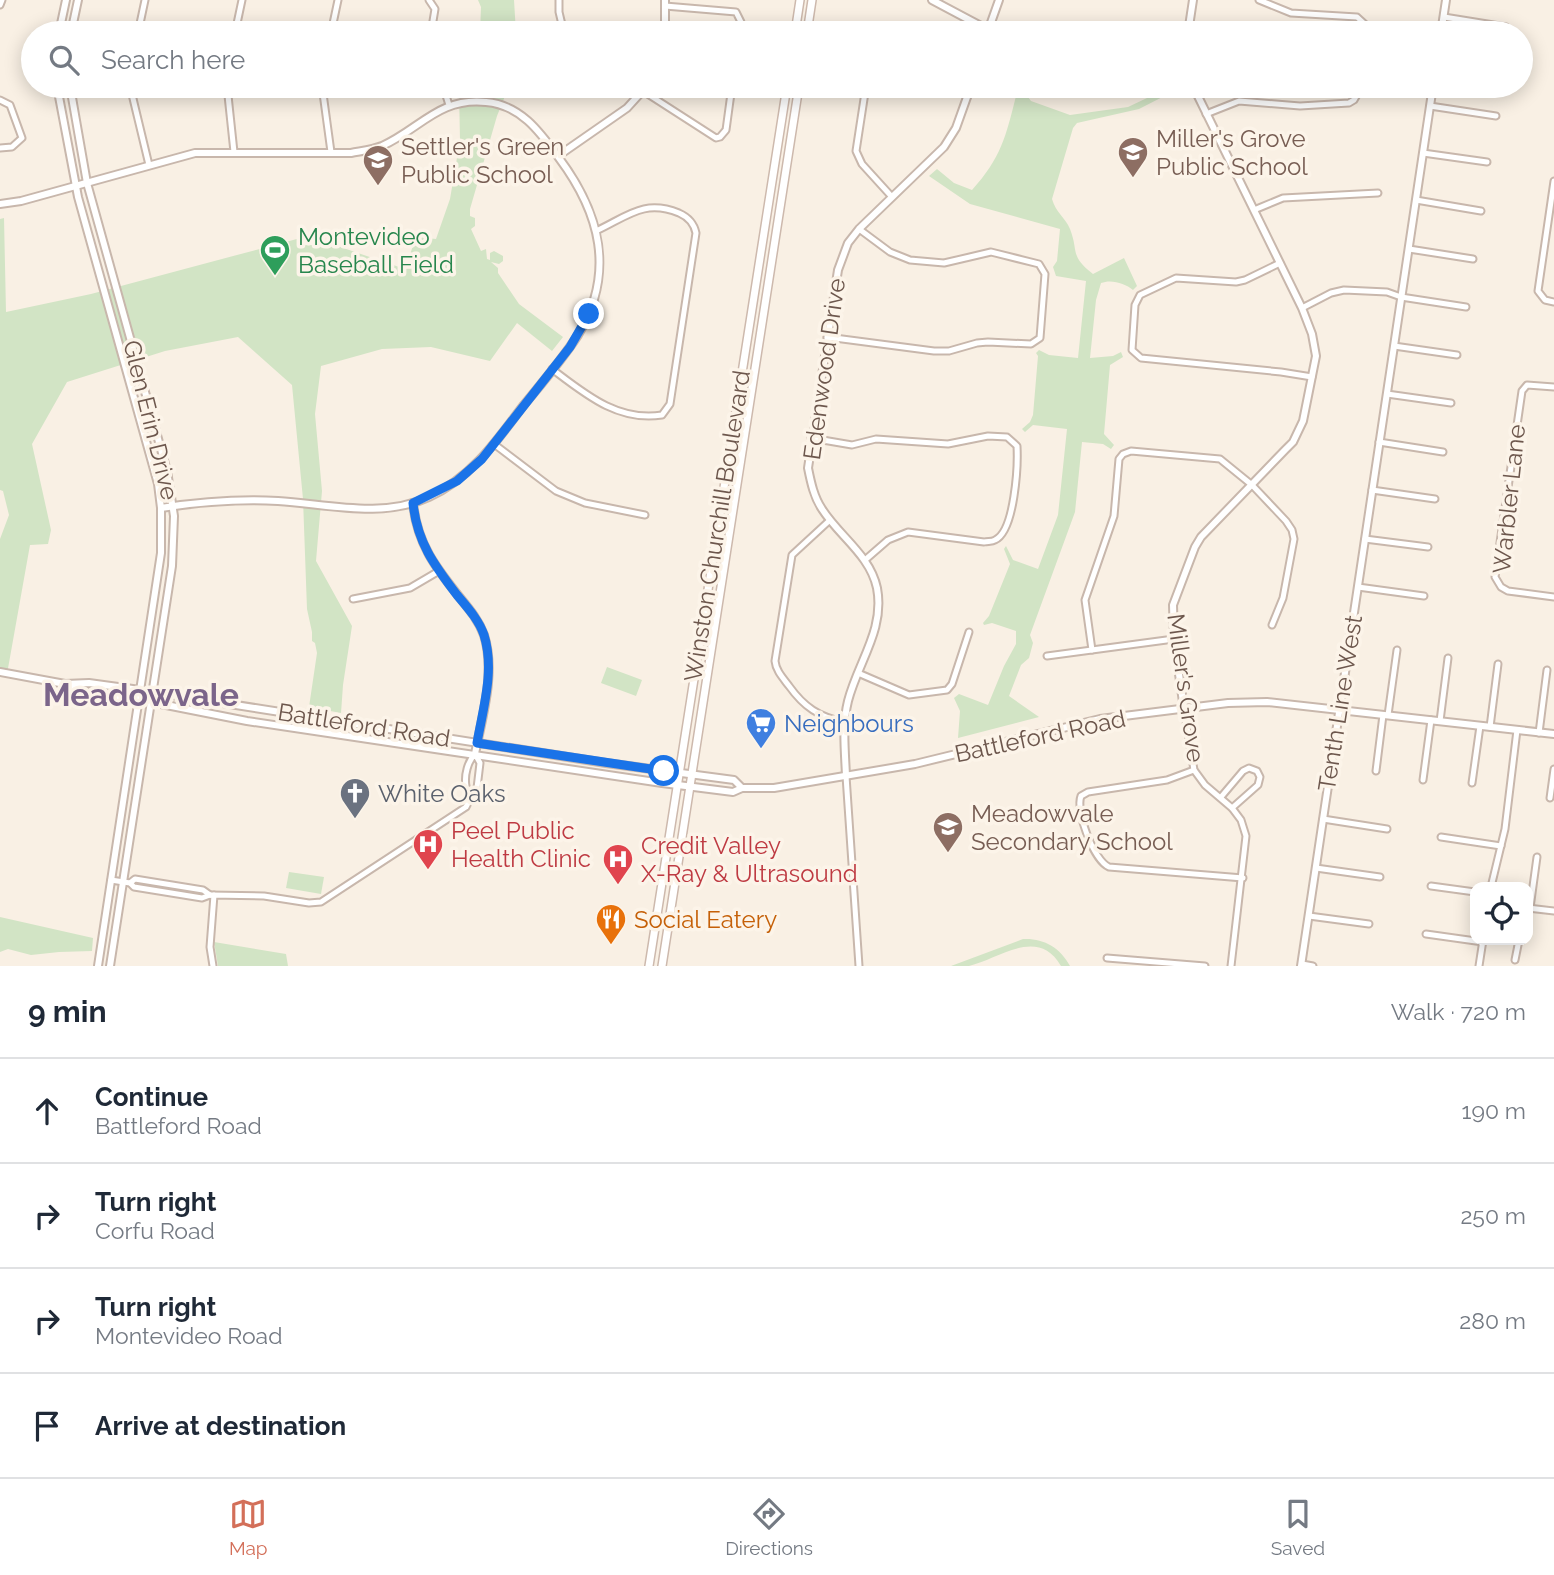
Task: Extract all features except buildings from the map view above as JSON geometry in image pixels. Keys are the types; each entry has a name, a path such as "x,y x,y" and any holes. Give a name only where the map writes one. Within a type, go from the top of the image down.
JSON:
{"main road":[{"path":"797,21 800,0"},
{"path":"809,21 812,0"},
{"name":"Winston Churchill Boulevard","path":"649,966 785,98"},
{"name":"Winston Churchill Boulevard","path":"662,966 797,98"}],"street":[{"path":"62,21 66,0"},
{"path":"74,21 78,0"},
{"path":"141,21 145,0"},
{"path":"238,21 242,0"},
{"path":"334,21 338,0"},
{"path":"429,0 435,9 433,21"},
{"path":"559,0 561,21"},
{"path":"932,0 970,21"},
{"path":"993,21 999,0"},
{"path":"1190,21 1193,0"},
{"path":"1259,0 1280,10 1357,17 1361,21"},
{"path":"1443,21 1446,0"},
{"path":"665,21 665,3 736,12 740,21"},
{"path":"1444,17 1469,21"},
{"name":"Glen Erin Drive","path":"59,98 75,186 152,460 161,508 161,553 98,966"},
{"name":"Glen Erin Drive","path":"71,98 87,183 167,471 173,506 172,566 126,882 110,966"},
{"path":"133,98 149,165"},
{"path":"228,98 234,152"},
{"path":"324,98 331,152"},
{"path":"447,98 449,105"},
{"path":"558,156 627,108 636,98"},
{"path":"659,98 716,138 726,130 730,98"},
{"path":"864,98 856,151 862,164 892,197"},
{"name":"Edenwood Drive","path":"859,966 844,722 858,673 873,638 878,613 877,588 865,560 821,508 811,487 808,468 811,438 838,270 848,243 859,229 944,147 956,128 967,98"},
{"name":"Miller's Grove","path":"1199,98 1302,308 1312,334 1316,356 1303,421 1293,442 1201,537 1174,605 1174,639 1194,769 1205,785 1232,808 1241,820 1246,836 1231,966"},
{"path":"1206,114 1239,101 1300,106 1349,103 1355,98"},
{"name":"Tenth Line West","path":"1313,966 1301,965 1431,98"},
{"path":"0,100 10,105 22,138 12,147 0,148"},
{"path":"0,204 21,201 195,153 351,153 381,146 449,105 466,102 489,102 511,109 535,126 584,195 596,231 599,251 595,296 579,332 552,369 482,459 457,481 413,503 366,509 276,501 161,508"},
{"path":"1430,106 1496,116"},
{"path":"1423,153 1487,162"},
{"path":"1554,181 1538,291 1545,300 1554,302"},
{"path":"1254,210 1283,198 1378,193"},
{"path":"1416,201 1481,211"},
{"path":"552,369 607,408 653,416 662,415 670,404 696,233 694,226 685,216 665,208 649,206 596,231"},
{"path":"827,337 920,350 949,351 977,342 1031,344 1040,338 1045,274 1039,264 991,252 944,263 910,260 890,252 859,229"},
{"path":"1409,249 1473,258"},
{"path":"1280,263 1236,282 1185,277 1176,278 1147,291 1137,299 1135,305 1132,350 1141,358 1312,377"},
{"path":"1302,308 1331,293 1344,290 1387,292 1401,297 1466,307"},
{"path":"1394,346 1457,355"},
{"name":"Warbler Lane","path":"1554,387 1527,385 1522,391 1495,577 1501,587 1508,591 1554,597"},
{"path":"1387,394 1451,404"},
{"path":"811,438 852,445 876,439 948,444 988,436 1007,437 1017,446 1014,499 1002,534 995,540 984,542 908,532 888,540 865,560"},
{"path":"1379,442 1443,452"},
{"path":"494,444 563,495 585,503 645,515"},
{"path":"1092,649 1085,600 1112,525 1119,460 1123,454 1131,451 1220,459 1252,485 1286,521 1294,539 1283,598 1272,625"},
{"path":"1372,490 1435,499"},
{"path":"111,880 126,882 134,887 202,898 212,895 264,896 309,903 321,902 466,807 470,794 466,786 468,761 475,754 489,674 485,640 477,621 439,571 424,546 413,503"},
{"path":"830,520 792,555 776,667 801,703 819,715 844,722"},
{"path":"1365,538 1428,547"},
{"path":"353,599 410,588 439,571"},
{"name":"Tenth Line West","path":"1358,587 1424,596"},
{"path":"858,673 909,695 947,690 952,684 969,632"},
{"path":"1048,656 1174,639"},
{"path":"1376,771 1396,650"},
{"path":"1440,721 1448,658"},
{"path":"1490,727 1499,664"},
{"path":"1539,733 1547,670"},
{"name":"Battleford Road","path":"0,672 65,684 85,692 247,721 733,792 742,788 774,788 915,764 1100,719 1255,701 1554,734"},
{"name":"Battleford Road","path":"65,684 89,682 734,780 742,788"},
{"path":"1423,780 1431,720"},
{"path":"1472,783 1480,726"},
{"path":"1492,882 1502,846 1517,730"},
{"path":"470,794 477,788 480,762 475,754"},
{"path":"1221,797 1243,771 1249,768 1257,771 1261,777 1258,785 1232,808"},
{"path":"1194,769 1167,780 1088,792 1081,796 1079,809 1097,857 1102,864 1109,867 1243,878"},
{"path":"1550,797 1554,769"},
{"name":"Tenth Line West","path":"1323,819 1387,829"},
{"path":"1441,837 1502,846"},
{"path":"1533,882 1537,857"},
{"path":"1316,868 1380,877"},
{"path":"1431,886 1470,891"},
{"path":"212,895 210,947 213,966"},
{"path":"1533,908 1554,911"},
{"path":"1309,916 1369,924"},
{"path":"1426,934 1470,939"},
{"path":"1479,966 1482,945"},
{"path":"1516,960 1518,945"},
{"path":"1107,958 1205,966"}],"green space":[{"path":"478,0 514,0 515,21 480,21 481,7"},
{"path":"459,98 504,98 470,209 470,216 475,218 475,226 471,229 481,251 486,249 487,259 490,260 490,253 494,251 503,256 503,261 499,264 491,262 498,268 498,273 519,304 563,337 552,351 517,323 490,361 431,347 382,349 321,366 315,414 322,491 316,561 352,626 341,713 309,707 317,653 312,641 307,609 303,499 292,385 238,337 165,351 67,382 32,444 51,530 48,544 30,545 7,674 0,672 0,539 9,515 3,491 0,490 0,219 4,218 6,312 91,294 308,236 405,269 416,237 436,239 450,199 460,140"},
{"path":"1015,98 1029,98 1070,115 1128,107 1147,98 1161,98 1139,109 1077,123 1073,128 1052,199 1054,204 1068,225 1076,253 1085,268 1093,274 1124,258 1137,286 1133,290 1118,282 1101,283 1096,300 1090,358 1113,356 1121,352 1123,357 1110,365 1104,434 1114,445 1111,449 1103,444 1082,442 1075,512 1030,635 1033,643 1029,658 1021,665 1009,696 1039,717 958,738 960,711 954,698 959,694 988,705 1016,644 1016,631 992,623 983,623 989,616 1010,564 1004,549 1006,546 1013,560 1038,569 1058,515 1067,429 1033,425 1025,432 1022,429 1033,415 1038,356 1036,353 1039,350 1049,355 1078,358 1086,281 1056,276 1053,267 1057,261 1060,229 970,204 929,176 937,169 954,183 972,190 996,157"},
{"path":"607,667 642,680 636,696 601,683"},
{"path":"289,872 324,877 321,894 286,888"},
{"path":"0,917 93,938 92,951 31,955 8,949 0,952"},
{"path":"1023,939 1050,945 1070,966 1061,966 1052,954 1041,948 1030,947 1005,952 969,966 951,966"},
{"path":"214,942 286,954 288,966 218,966"}],"place":[{"name":"Miller's Grove Public School","path":"1133,179"},
{"name":"Settler's Green Public School","path":"378,187"},
{"name":"Montevideo Baseball Field","path":"275,277"},
{"name":"Neighbours","path":"761,750"},
{"name":"White Oaks","path":"355,820"},
{"name":"Meadowvale Secondary School","path":"948,854"},
{"name":"Peel Public Health Clinic","path":"428,871"},
{"name":"Credit Valley X-Ray & Ultrasound","path":"618,886"},
{"name":"Social Eatery","path":"611,946"}],"district":[{"name":"Meadowvale","path":"141,694"}],"route":[{"path":"589,314 570,347 482,459 443,490 413,503 415,519 431,562 480,625 483,634 489,674 477,743 664,771"}]}
